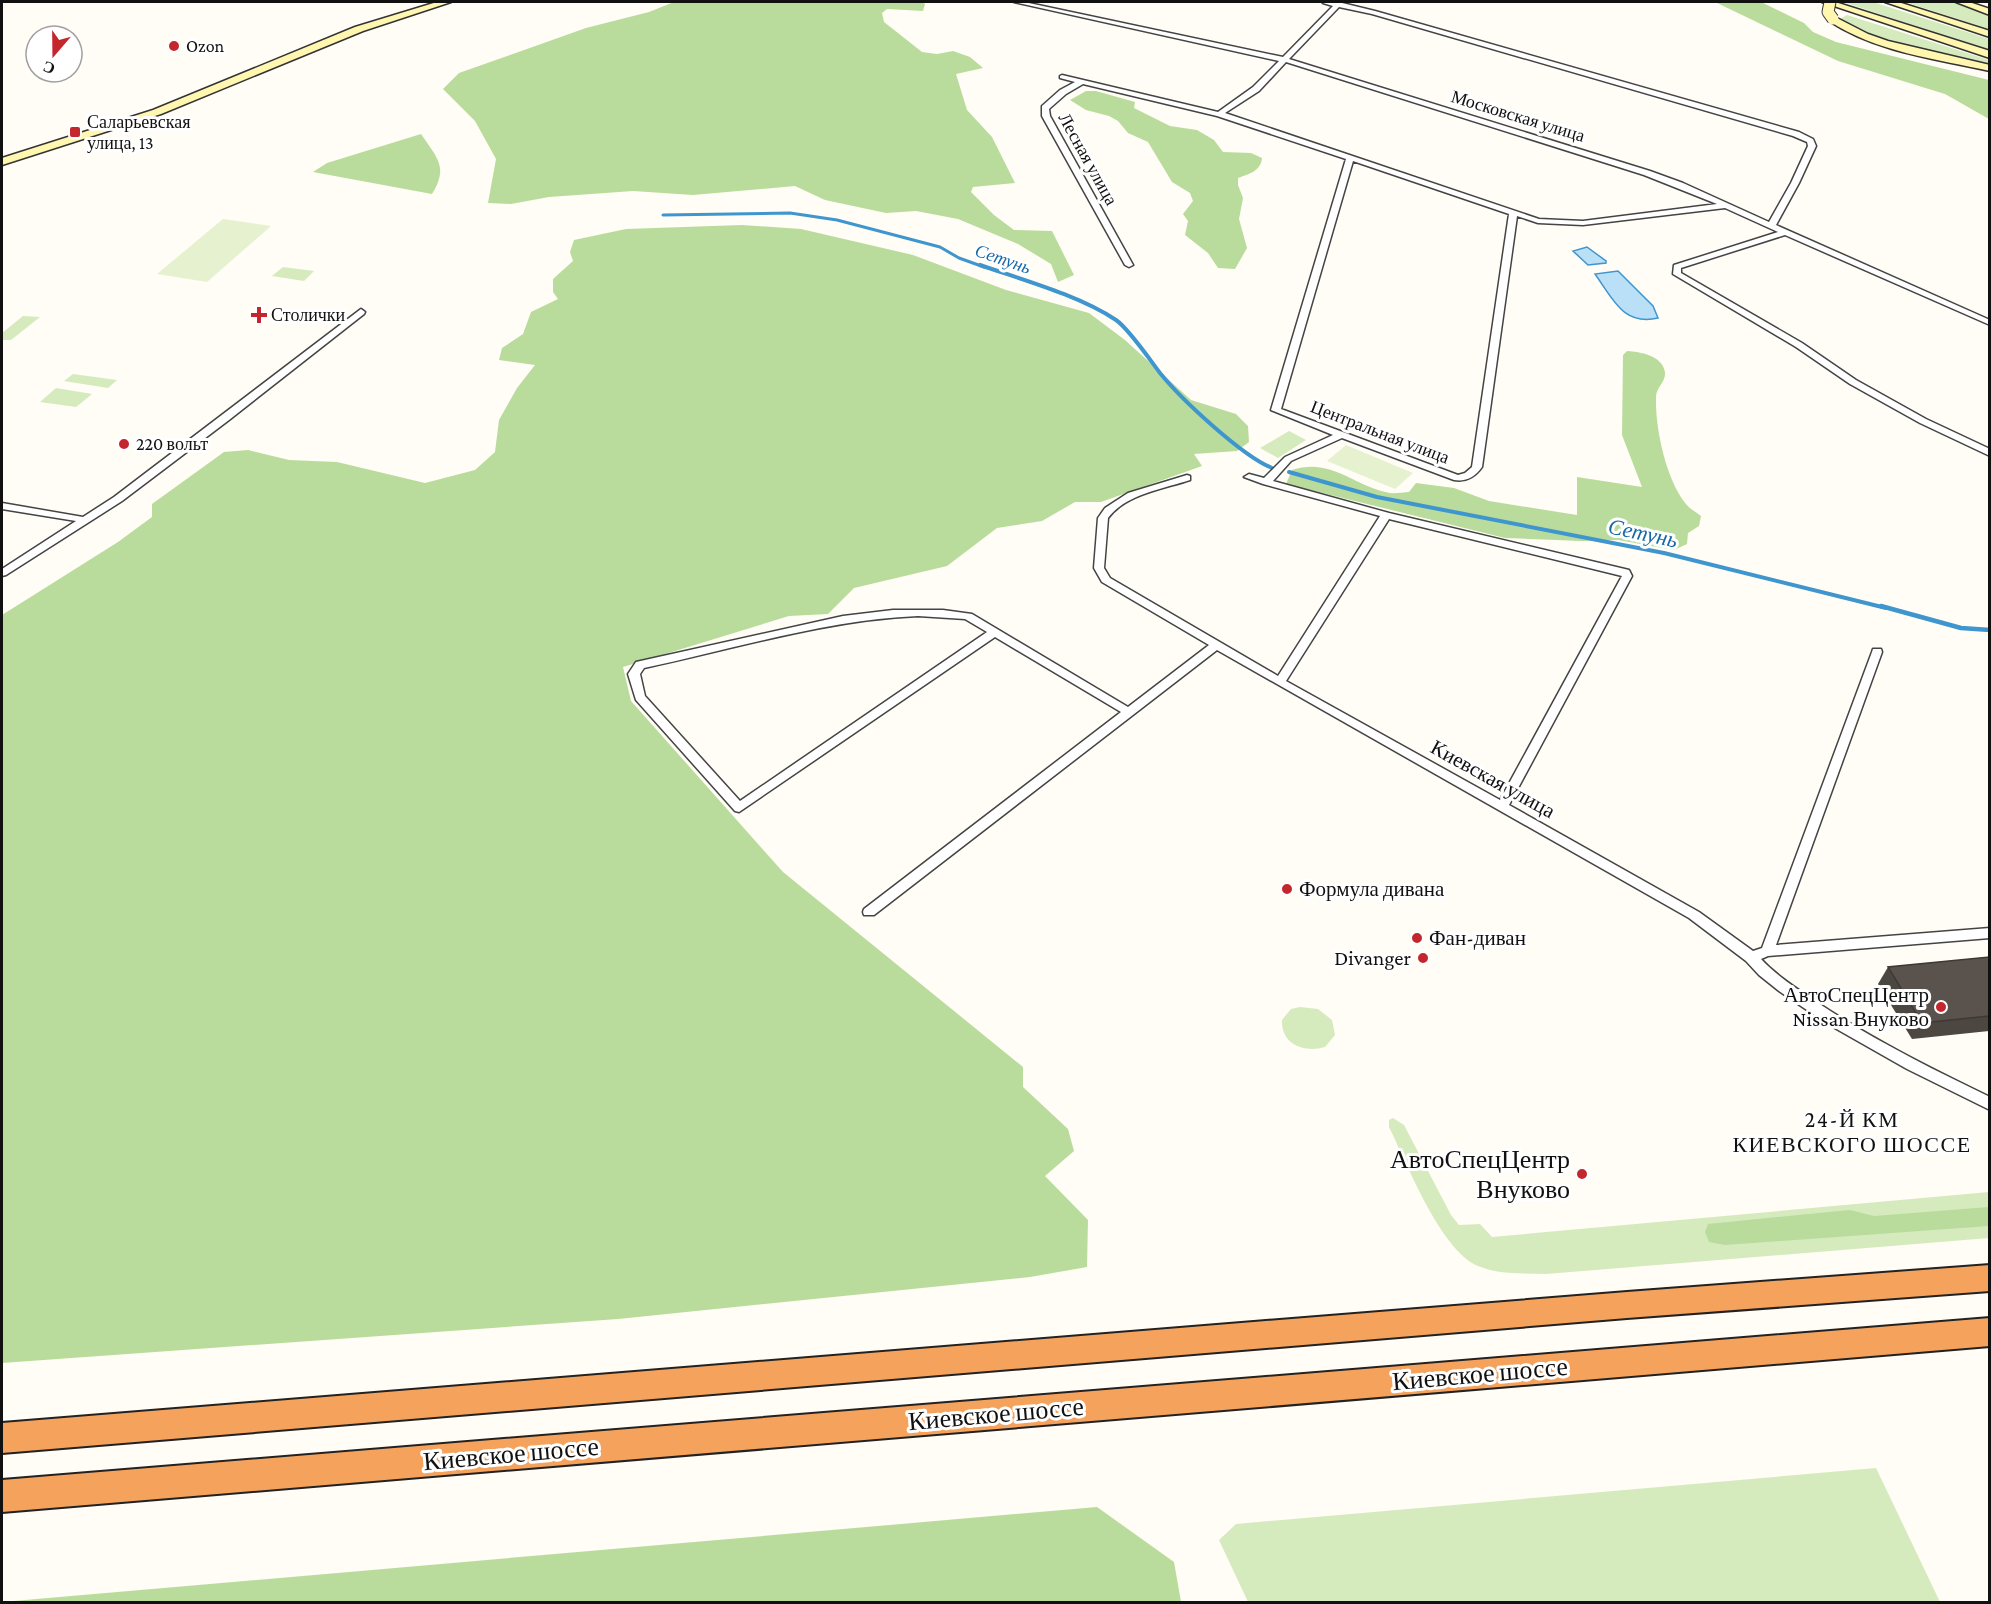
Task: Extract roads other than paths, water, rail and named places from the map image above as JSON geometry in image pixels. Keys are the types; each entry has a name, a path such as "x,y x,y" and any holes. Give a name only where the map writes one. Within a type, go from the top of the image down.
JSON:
{"highway":[{"path":"2,1438 1628,1305 1989,1278"},
{"name":"Киевское шоссе","path":"2,1496 1989,1332"}],"main road":[{"path":"2,162 157,112 359,29 446,2"},
{"path":"1989,55 1829,2 1828,12 1833,19 1848,29 1869,38 1989,69"},
{"path":"1890,2 1989,33"},
{"path":"1961,2 1989,12"}],"street":[{"name":"Московская улица","path":"1017,2 1285,60 1647,173 1989,323"},
{"path":"1325,2 1385,15 1796,134 1810,141 1812,146 1796,183 1771,226"},
{"path":"1219,114 1256,89 1338,4"},
{"path":"1062,76 1219,114 1538,221 1567,224 1724,206"},
{"name":"Лесная улица","path":"1083,81 1050,101 1045,108 1046,116 1130,265"},
{"name":"Центральная улица","path":"1350,158 1276,407 1279,412 1457,478 1468,477 1478,467 1513,214"},
{"path":"1785,232 1677,267 1677,274 1790,340 1853,382 1923,422 1989,453"},
{"path":"2,573 85,520 198,440 361,312"},
{"path":"1266,482 1288,459 1341,435"},
{"path":"1249,477 1386,515 1620,570 1627,576 1502,807"},
{"name":"Киевская улица","path":"1187,478 1131,495 1109,510 1103,518 1099,568 1106,580 1280,682 1695,915 1752,957 1771,976 1831,1019 1912,1065 1989,1104"},
{"path":"2,506 85,520"},
{"path":"1280,682 1386,515"},
{"path":"994,632 739,808 640,697 634,675 640,665 839,620 891,613 941,612 968,616 1128,712"},
{"path":"869,912 1216,645"},
{"path":"1767,951 1877,652"},
{"path":"1752,957 1767,951 1989,933"}],"water":[{"path":"1587,247 1606,263 1588,265 1573,251"},
{"path":"1618,271 1653,306 1658,318 1636,318 1627,314 1614,301 1595,274"}],"waterway":[{"name":"Сетунь","path":"663,215 790,213 837,220 940,247 959,258 984,267"},
{"name":"Сетунь","path":"980,265 1068,296 1116,320 1133,337 1160,373 1197,411 1229,440 1259,462 1272,468"},
{"name":"Сетунь","path":"1289,472 1377,497 1664,553 1886,608"},
{"name":"Сетунь","path":"1881,606 1961,628 1990,630"}],"place":[{"name":"Ozon","path":"174,46"},
{"name":"Саларьевская улица, 13","path":"75,132"},
{"name":"Столички","path":"259,315"},
{"name":"220 вольт","path":"124,444"},
{"name":"Формула дивана","path":"1287,889"},
{"name":"Фан-диван","path":"1417,938"},
{"name":"Divanger","path":"1423,958"},
{"name":"АвтоСпецЦентр Nissan Внуково","path":"1941,1007"},
{"name":"АвтоСпецЦентр Внуково","path":"1582,1174"}],"district":[{"name":"24-Й КМ КИЕВСКОГО ШОССЕ","path":"1852,1132"}]}
